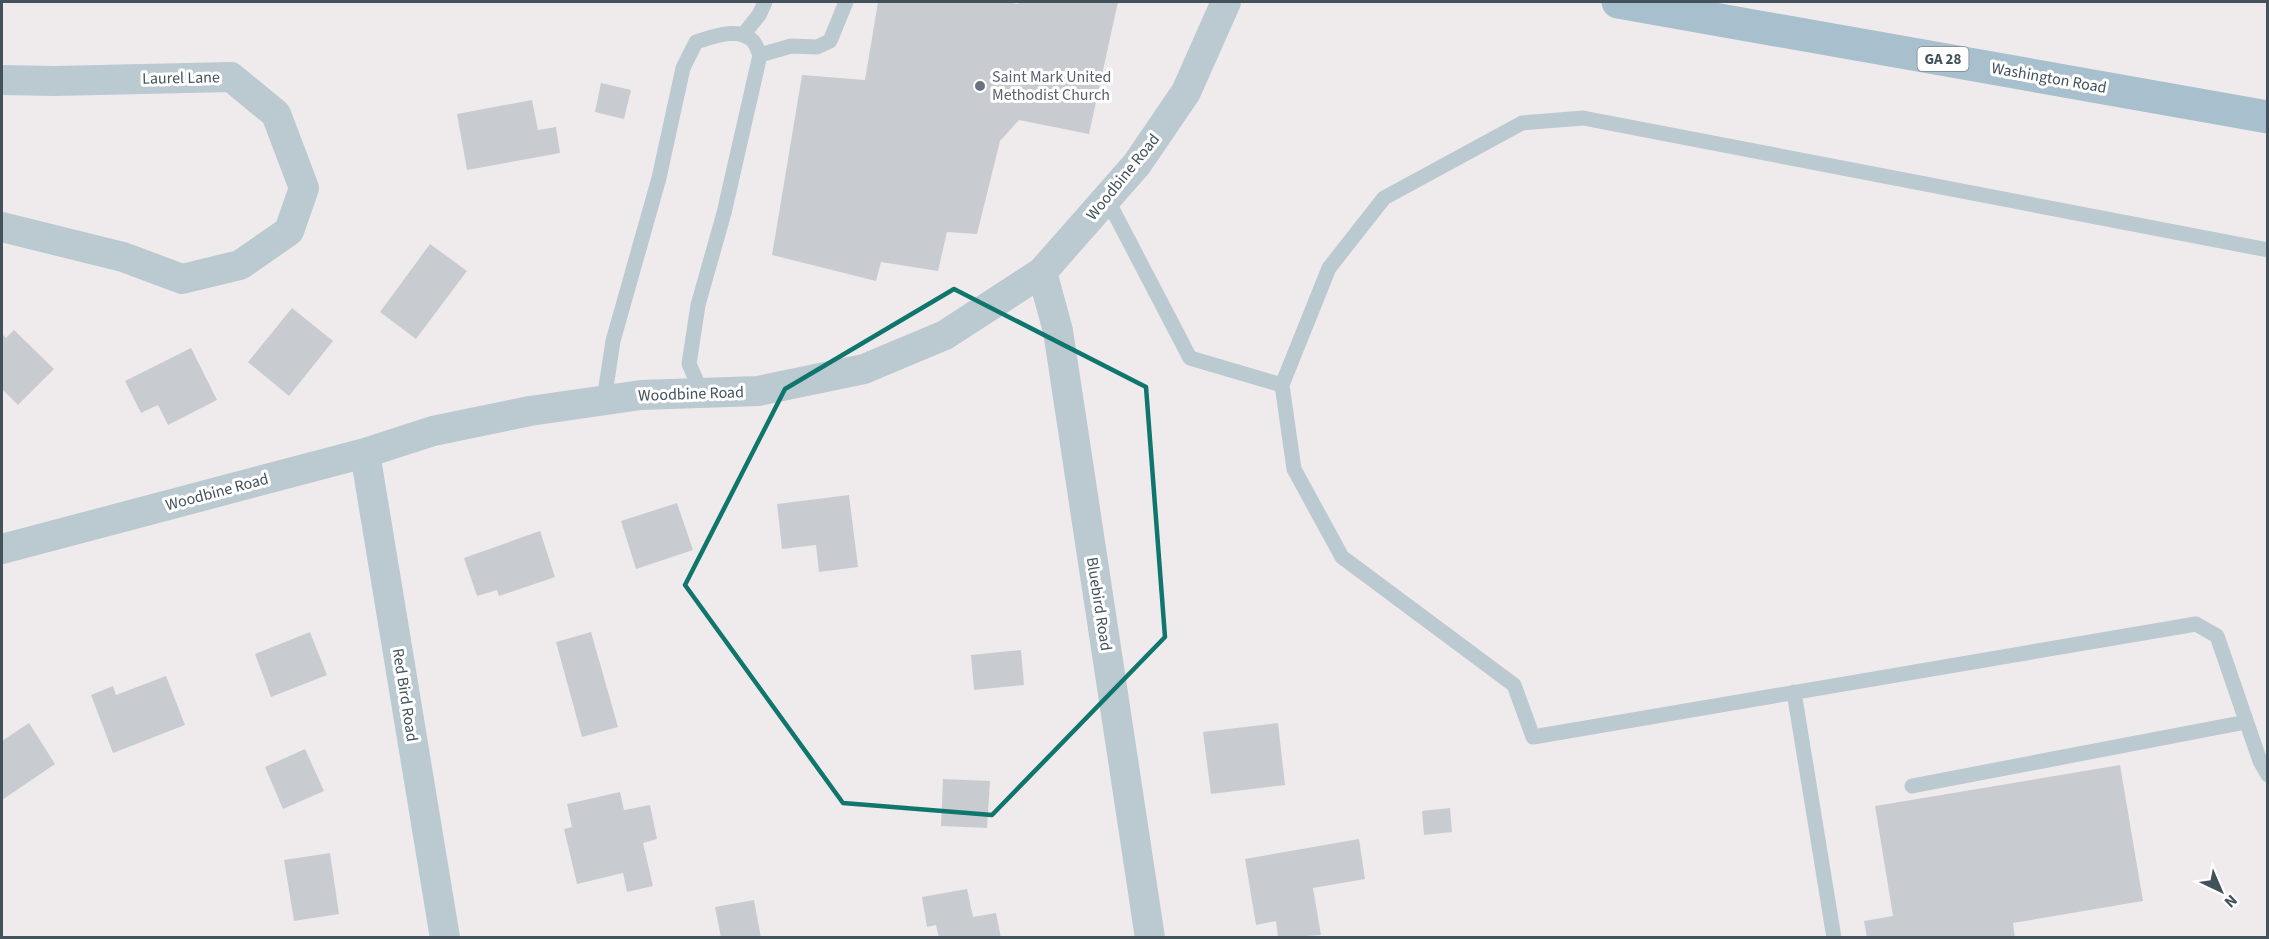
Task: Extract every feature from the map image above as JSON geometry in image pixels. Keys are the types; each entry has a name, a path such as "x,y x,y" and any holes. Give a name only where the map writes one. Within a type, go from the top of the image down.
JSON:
{"main road":[{"name":"Washington Road","path":"1618,2 2268,117"}],"street":[{"name":"Woodbine Road","path":"2,549 365,453 444,429 530,411 641,395 758,391 864,369 945,335 1042,272 1137,164 1186,93 1226,2"},
{"name":"Laurel Lane","path":"2,80 231,77 276,114 304,188 289,231 240,265 182,279 123,257 2,227"},
{"name":"Bluebird Road","path":"1042,272 1058,331 1150,938"},
{"name":"Red Bird Road","path":"365,453 445,938"}],"lane":[{"path":"743,35 759,15 765,2"},
{"path":"760,54 791,46 817,46 830,41 846,2"},
{"path":"604,400 613,341 659,178 683,68 696,42 723,34 743,35 753,41 760,54 724,213 698,305 689,364 702,393"},
{"path":"2268,250 1583,118 1522,123 1384,198 1329,268 1282,385 1294,469 1342,557 1514,685 1533,737 2196,624 2217,636 2260,761 2268,775"},
{"path":"1107,199 1190,358 1282,385"},
{"path":"1794,692 1834,938"},
{"path":"1912,786 2246,722"}],"highlighted area":[{"path":"954,289 1146,387 1165,637 992,815 843,803 685,585 785,389"}],"building":[{"path":"878,2 1005,2 1018,4 1019,2 1118,2 1089,134 1019,120 1000,141 977,234 947,232 938,271 881,262 876,281 772,255 802,75 865,80"},
{"path":"601,83 631,90 624,119 595,112"},
{"path":"532,100 538,130 556,127 560,153 467,170 457,114"},
{"path":"430,244 467,271 416,339 380,312"},
{"path":"292,308 333,341 289,396 248,362"},
{"path":"14,330 54,369 18,405 2,389 2,334 6,338"},
{"path":"191,348 217,400 168,425 158,405 141,413 125,381"},
{"path":"849,495 858,567 819,572 816,545 782,549 777,504"},
{"path":"677,503 693,550 636,569 621,521"},
{"path":"540,531 555,577 499,596 497,590 477,596 464,558"},
{"path":"310,632 327,675 271,697 255,654"},
{"path":"591,632 618,727 582,737 556,642"},
{"path":"1021,650 1024,685 974,690 971,655"},
{"path":"166,676 185,725 113,753 91,695 113,686 116,695"},
{"path":"29,723 55,764 2,800 2,741"},
{"path":"1278,723 1285,785 1211,794 1203,732"},
{"path":"305,749 324,791 283,809 265,767"},
{"path":"2120,765 2143,901 2013,923 2015,938 1867,938 1864,921 1893,916 1875,806"},
{"path":"943,779 990,781 987,828 941,826"},
{"path":"620,792 624,810 650,805 657,839 643,843 653,886 627,892 623,873 577,884 564,829 572,827 567,804"},
{"path":"1450,808 1452,832 1424,835 1422,811"},
{"path":"1359,839 1365,879 1313,888 1321,935 1278,938 1276,921 1256,925 1245,859"},
{"path":"330,853 339,914 294,921 284,860"},
{"path":"967,889 973,917 996,913 1001,938 939,938 936,925 927,927 922,897"},
{"path":"754,900 761,938 721,938 715,907"}],"place":[{"name":"Saint Mark United Methodist Church","path":"980,86"}]}
